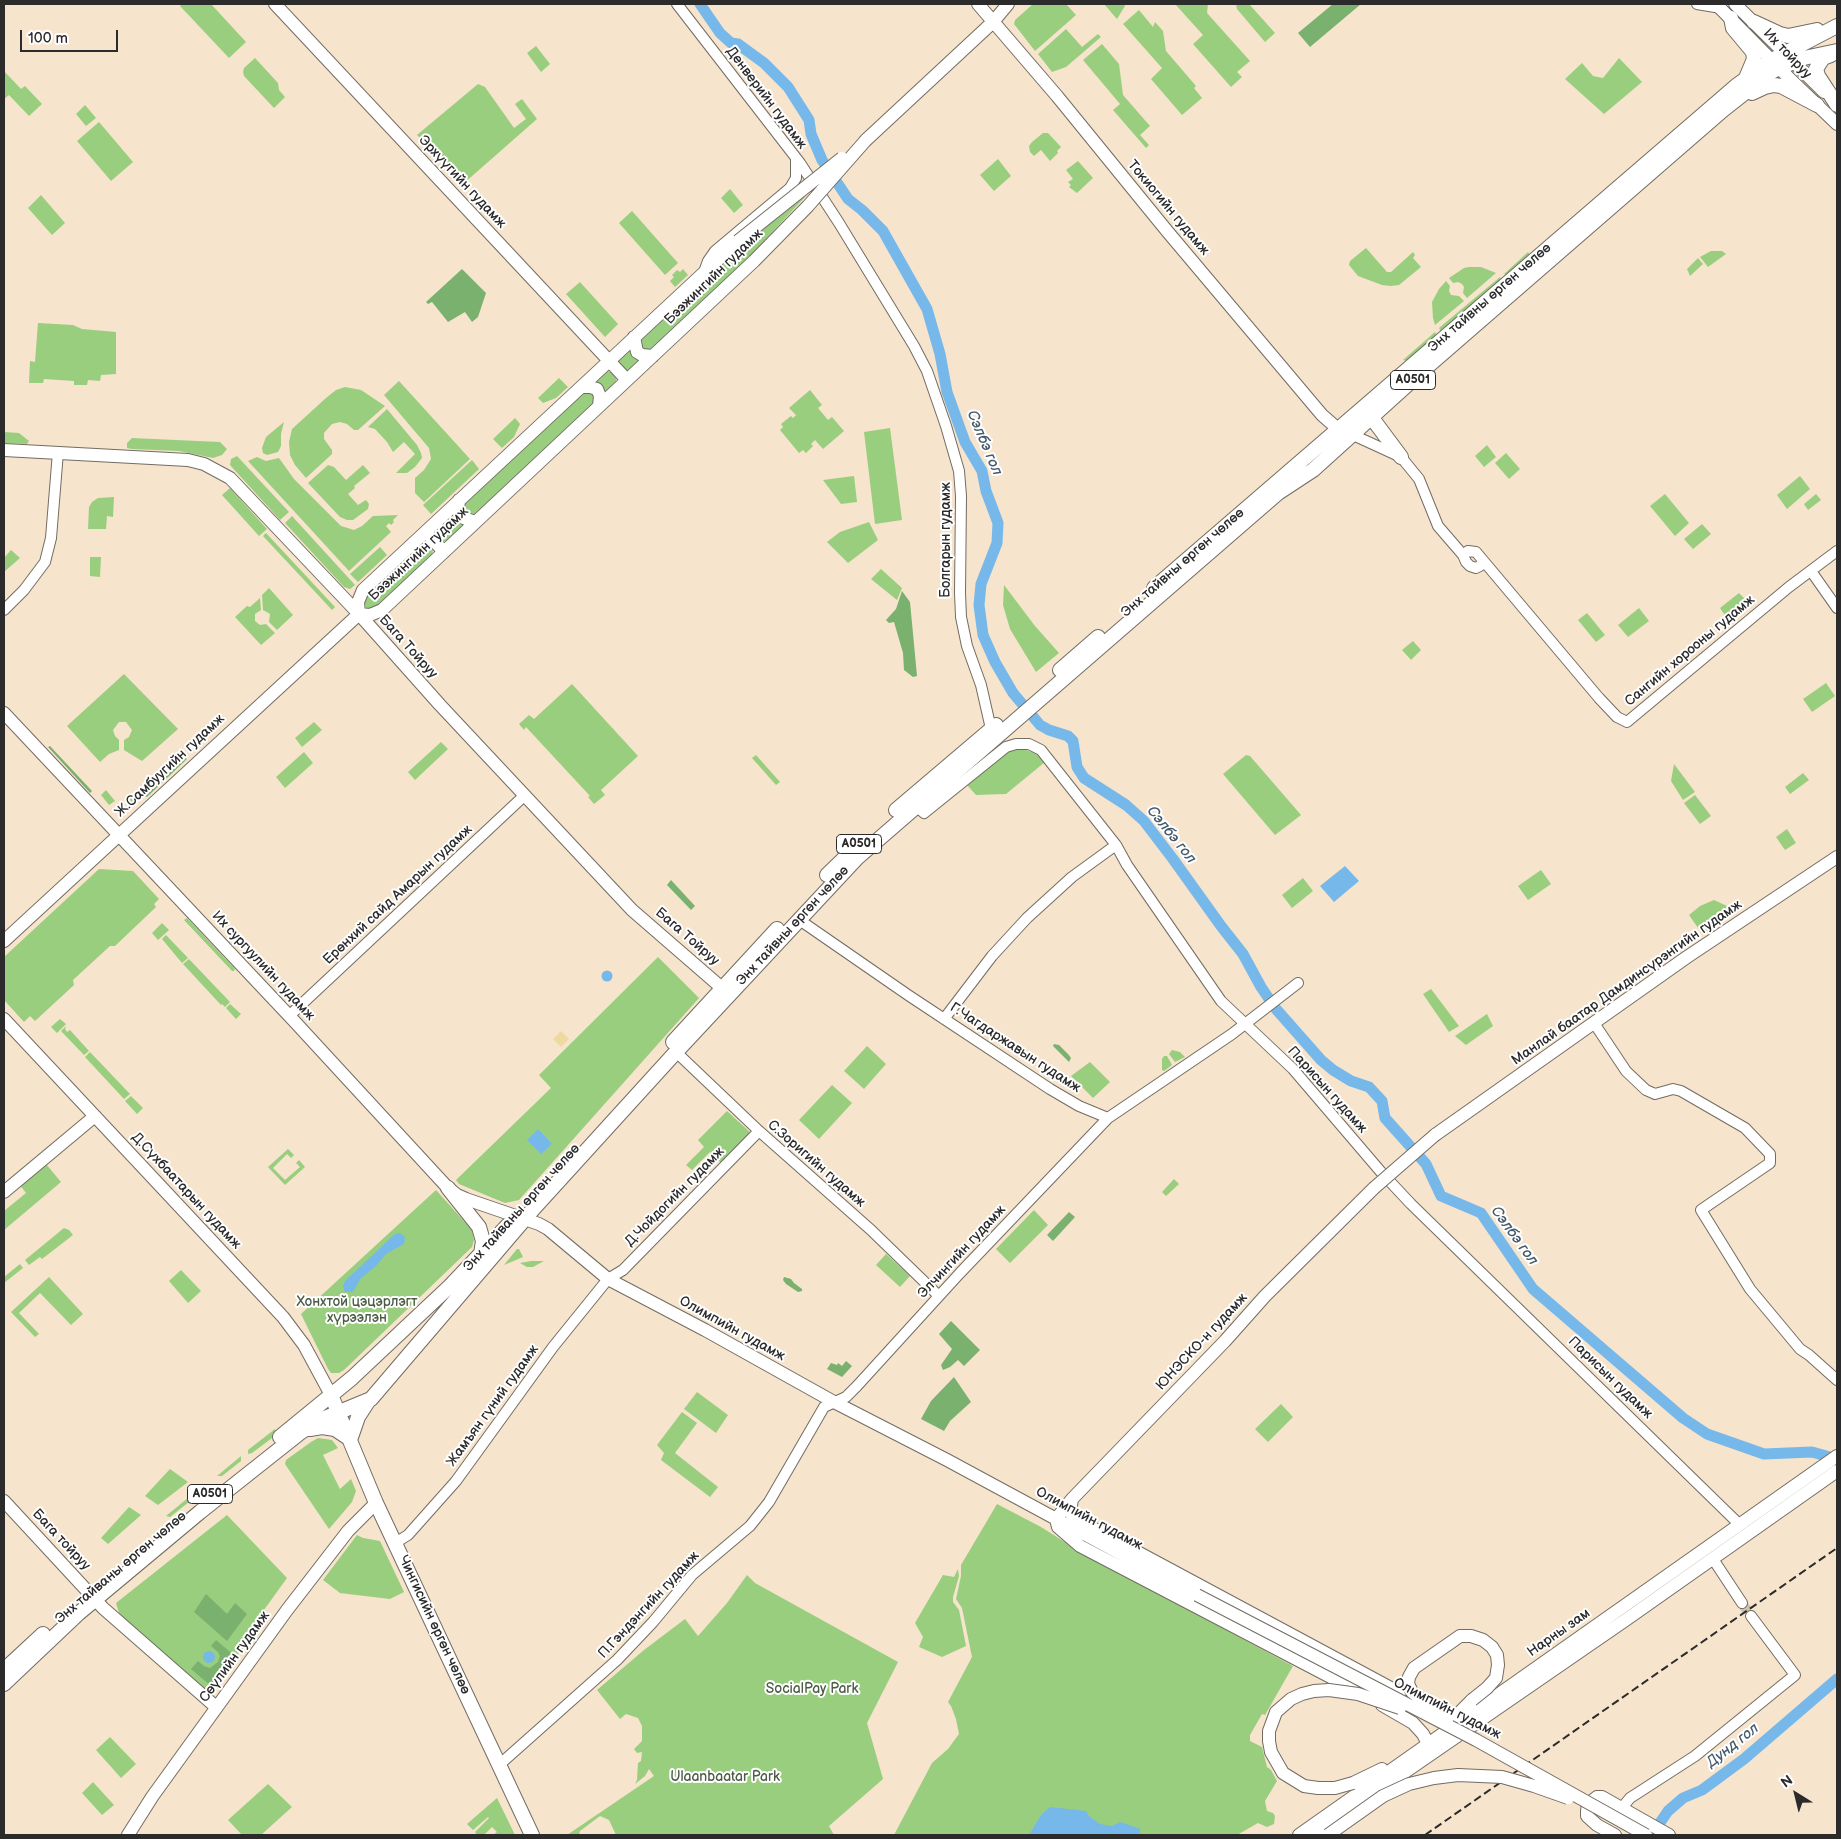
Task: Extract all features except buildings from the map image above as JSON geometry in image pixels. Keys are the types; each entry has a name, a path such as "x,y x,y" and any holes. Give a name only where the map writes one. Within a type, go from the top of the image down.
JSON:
{"highway":[{"path":"1723,10 1733,28 1753,52 1754,59 1745,79"},
{"path":"1754,22 1788,36 1837,26"},
{"name":"Энх тайвны өргөн чөлөө","path":"1044,690 1338,429 1745,79 1789,57 1837,26"},
{"path":"1837,52 1824,58 1816,69 1818,76 1837,105"},
{"name":"Энх тайвны өргөн чөлөө","path":"1789,57 1837,52"},
{"name":"Энх тайвны өргөн чөлөө","path":"1044,690 1278,493 1313,470 1428,366 1723,110 1770,72 1776,64"},
{"path":"1723,110 1754,91 1774,85 1792,91 1817,105"},
{"path":"1372,418 1401,457"},
{"name":"A0501","path":"1013,717 1044,690"},
{"name":"Энх тайвны өргөн чөлөө","path":"726,991 856,858 1013,717"},
{"name":"Энх тайваны өргөн чөлөө","path":"4,1684 92,1596 300,1432 320,1420 371,1399 521,1217 726,991 846,855 991,729 1013,717"},
{"name":"Энх тайваны өргөн чөлөө","path":"4,1670 331,1395 450,1286 521,1217 676,1052 726,991"},
{"path":"448,1188 479,1226 483,1241 481,1254"},
{"name":"Чингисийн өргөн чөлөө","path":"331,1395 376,1503 532,1835"},
{"path":"300,1432 316,1428 328,1428 340,1432 350,1440 358,1417 371,1399"}],"main road":[{"name":"Эрхүүгийн гудамж","path":"275,4 627,380"},
{"name":"Токиогийн гудамж","path":"978,4 1057,96 1303,393 1322,415 1338,429"},
{"path":"993,22 1008,4"},
{"path":"993,22 1006,15 1018,4"},
{"name":"Их тойруу","path":"1735,4 1837,105"},
{"name":"Их тойруу","path":"1723,10 1837,124"},
{"name":"Бээжингийн гудамж","path":"866,140 814,200 754,261 382,610 370,615 358,614 358,602 363,590 459,500 738,241 866,140 993,22"},
{"path":"634,337 637,352 642,355 653,356"},
{"path":"582,387 596,389 600,396 599,406"},
{"path":"1338,429 1353,435"},
{"name":"Бага Тойруу","path":"4,450 188,460 204,464 230,478 358,614 440,706 632,910 726,991"},
{"path":"459,500 458,510 461,516 475,522"},
{"path":"426,532 444,552"},
{"name":"Ж.Самбуугийн гудамж","path":"4,941 358,614"},
{"name":"Их сургуулийн гудамж","path":"4,713 448,1188 466,1200 521,1217"},
{"name":"Манлай баатар Дамдинсүрэнгийн гудамж","path":"1374,1188 1435,1135 1687,957 1837,857"},
{"name":"Д.Сүхбаатарын гудамж","path":"4,1019 284,1317 304,1345 331,1395"},
{"path":"4,1192 94,1116"},
{"name":"ЮНЭСКО-н гудамж","path":"1056,1518 1072,1499 1225,1341 1265,1296 1374,1188"},
{"name":"Олимпийн гудамж","path":"521,1217 548,1229 608,1279 834,1402 1056,1518 1197,1595 1434,1720 1476,1740 1646,1835"},
{"name":"Нарны зам","path":"1628,1611 1713,1559 1817,1478 1837,1456"},
{"name":"Нарны зам","path":"1299,1835 1427,1745 1498,1703 1628,1611 1740,1525 1817,1478 1837,1471"},
{"path":"1072,1499 1070,1512 1074,1518 1371,1678 1456,1727 1472,1700 1496,1678 1498,1665 1496,1655 1492,1647 1483,1640 1471,1636 1460,1636 1414,1668 1409,1677 1408,1684 1412,1692 1476,1740"},
{"name":"Бага тойруу","path":"4,1501 103,1608 216,1707"},
{"name":"Сөүлийн гудамж","path":"128,1835 152,1797 216,1707 340,1541 376,1503"},
{"path":"1056,1518 1058,1527 1080,1546 1363,1694 1413,1724 1423,1734 1427,1745 1353,1783 1334,1788 1304,1786 1284,1773 1271,1752 1269,1741 1272,1722 1276,1712 1296,1696 1314,1691 1342,1691 1358,1694 1434,1720"},
{"path":"1344,1685 1354,1678 1356,1674 1353,1669"},
{"path":"1363,1694 1360,1686 1362,1682 1371,1678"},
{"name":"Нарны зам","path":"1315,1835 1456,1727 1475,1724 1498,1703"},
{"path":"1328,1835 1383,1796 1409,1784 1458,1774 1502,1777 1534,1786 1604,1811"},
{"path":"1615,1835 1597,1825 1588,1816 1586,1810 1588,1804 1597,1797 1602,1797 1669,1835"}],"street":[{"name":"Денверийн гудамж","path":"677,4 796,159 796,178 790,188 715,251 708,261 704,272"},
{"path":"1697,4 1723,10"},
{"name":"Болгарын гудамж","path":"796,159 824,200 920,358 932,386 959,471 961,496 961,617 967,646 982,685 991,729"},
{"name":"Сангийн хорооны гудамж","path":"1353,435 1401,457 1418,479 1438,526 1463,555 1468,551 1474,551 1600,698 1617,717 1627,722 1726,638 1811,571"},
{"path":"4,610 24,590 45,562 52,531 58,452"},
{"path":"1837,552 1811,571 1837,608"},
{"name":"Парисын гудамж","path":"916,806 924,813 1001,750 1016,744 1029,744 1045,754 1116,844 1131,871 1221,1001 1294,1069 1381,1172 1411,1204 1740,1525"},
{"name":"Ерөнхий сайд Амарын гудамж","path":"289,1016 525,795"},
{"path":"944,1019 992,956 1027,918 1072,877 1116,844"},
{"name":"Г.Чагдаржавын гудамж","path":"798,919 814,932 1050,1089 1079,1106 1108,1118"},
{"path":"1108,1118 1185,1067 1298,983"},
{"path":"1594,1023 1626,1071 1646,1090 1656,1094 1673,1089 1682,1091 1745,1128 1770,1154 1770,1163 1702,1210 1750,1289 1800,1349 1837,1380"},
{"name":"С.Зоригийн гудамж","path":"676,1052 759,1131 853,1214 939,1296"},
{"name":"Элчингийн гудамж","path":"834,1402 846,1397 857,1386 939,1296 1108,1118"},
{"name":"Д.Чойдогийн гудамж","path":"608,1279 623,1270 759,1131"},
{"name":"Жамъян гүний гудамж","path":"395,1543 408,1536 456,1482 553,1347 608,1279"},
{"name":"П.Гэндэнгийн гудамж","path":"499,1765 617,1660 653,1622 692,1575 750,1526 769,1502 824,1407 834,1402"},
{"path":"1713,1559 1742,1603"},
{"path":"1625,1810 1628,1800 1695,1756 1795,1675 1751,1616"},
{"path":"1602,1797 1624,1798 1637,1793"}],"green space":[{"path":"182,4 211,4 246,42 229,58 180,6"},
{"path":"1033,4 1066,4 1076,15 1035,51 1014,24 1015,20"},
{"path":"1104,4 1124,4 1125,6 1117,19"},
{"path":"1175,4 1208,4 1207,13 1250,61 1237,72 1242,77 1231,87 1193,44 1203,35"},
{"path":"1236,4 1249,4 1275,33 1265,42 1237,9"},
{"path":"1333,4 1361,4 1310,47 1298,33"},
{"path":"1139,10 1153,27 1155,22 1163,31 1166,51 1196,86 1194,88 1202,98 1182,115 1151,79 1162,68 1123,24"},
{"path":"1066,29 1082,47 1098,34 1101,37 1066,67 1052,72 1038,54"},
{"path":"1102,44 1119,64 1123,95 1150,126 1140,135 1149,145 1146,148 1113,110 1120,104 1083,60"},
{"path":"536,46 550,64 541,72 527,53"},
{"path":"255,58 278,83 279,90 285,97 274,108 244,76 244,68"},
{"path":"1619,58 1642,82 1604,114 1565,79 1582,63 1593,76 1603,78"},
{"path":"4,71 21,89 25,86 42,104 29,116 9,95 4,99"},
{"path":"478,84 485,87 514,128 526,119 515,104 522,99 537,119 463,184 417,135"},
{"path":"85,105 96,118 86,126 76,114"},
{"path":"99,122 133,162 111,181 77,141"},
{"path":"1043,133 1048,133 1061,147 1050,161 1041,150 1034,156 1030,152 1029,146"},
{"path":"998,159 1011,176 994,191 980,175"},
{"path":"1078,161 1093,178 1077,193 1069,187 1071,185 1068,182 1073,179 1066,170"},
{"path":"730,189 743,205 734,213 721,198"},
{"path":"41,195 65,223 52,235 28,208"},
{"path":"806,195 750,256 651,351 646,353 638,342 741,246"},
{"path":"632,211 678,263 665,275 619,223"},
{"path":"1366,248 1387,272 1391,272 1413,252 1415,255 1413,258 1421,267 1399,285 1382,285 1358,276 1349,265 1350,261"},
{"path":"1711,251 1722,251 1726,254 1708,267 1700,257"},
{"path":"1528,252 1531,256 1507,275 1504,274"},
{"path":"1698,258 1703,264 1690,276 1687,269"},
{"path":"1481,267 1496,273 1467,298 1463,293 1464,287 1462,284 1458,282 1453,283 1449,278 1464,268"},
{"path":"462,269 486,293 478,317 472,322 465,312 448,322 432,302 428,304 426,302"},
{"path":"683,269 688,275 675,287 670,281 674,277 672,275 677,270 680,272"},
{"path":"1500,277 1502,281 1442,331 1440,330 1439,328"},
{"path":"1446,281 1450,286 1449,291 1451,295 1459,296 1464,301 1435,325 1432,302"},
{"path":"580,282 618,324 605,337 566,294"},
{"path":"38,323 73,325 82,329 116,332 116,374 101,375 100,381 88,380 87,385 74,385 74,381 44,379 43,383 29,383 30,361 35,362"},
{"path":"1435,332 1437,336 1418,354 1407,361 1403,360"},
{"path":"633,345 645,357 631,369 625,371 618,363 618,360"},
{"path":"606,371 612,372 616,376 616,381 602,397 590,384"},
{"path":"559,378 568,387 556,398 543,403 538,398"},
{"path":"399,381 470,459 424,502 415,493 415,478 424,470 431,459 429,448 384,395"},
{"path":"345,387 361,390 385,406 358,430 354,430 347,424 340,422 332,424 324,433 324,439 332,450 332,454 306,478 295,465 290,455 289,442 292,429 336,390"},
{"path":"590,388 597,401 475,515 467,518 462,504 583,390"},
{"path":"810,390 822,405 818,408 828,420 832,417 844,431 823,449 815,440 811,444 813,446 806,453 803,450 799,453 780,430 783,427 781,424 791,416 793,418 796,415 789,408"},
{"path":"387,409 417,445 421,453 422,458 407,473 396,473 415,454 404,442 393,452 375,429 368,427"},
{"path":"515,418 520,424 514,437 502,448 493,439"},
{"path":"284,422 281,446 278,452 267,455 263,453 262,448 266,437"},
{"path":"890,428 902,520 875,524 864,432"},
{"path":"4,432 19,433 29,441 27,444 4,443"},
{"path":"132,438 220,442 227,449 222,455 213,458 179,451 127,448 127,443"},
{"path":"1487,445 1496,457 1484,467 1475,456"},
{"path":"1506,453 1520,469 1509,479 1495,463"},
{"path":"237,456 289,512 280,520 230,465 231,459"},
{"path":"257,457 266,461 279,458 294,479 341,526 354,530 362,526 373,516 398,515 391,525 389,523 386,526 391,532 349,571 248,461"},
{"path":"472,460 479,469 431,514 423,505"},
{"path":"328,465 334,467 346,480 363,465 370,473 354,486 355,488 348,494 358,505 366,500 369,504 368,509 353,520 340,517 308,483"},
{"path":"854,476 857,502 841,504 823,480"},
{"path":"1800,476 1810,489 1787,509 1777,495"},
{"path":"230,488 267,529 259,536 222,495"},
{"path":"1665,494 1689,523 1675,536 1650,506"},
{"path":"1816,494 1821,500 1808,510 1804,504"},
{"path":"114,497 113,517 107,516 106,529 88,529 89,507 92,502 98,498"},
{"path":"456,510 468,522 448,541 442,541 435,534 435,530"},
{"path":"292,516 355,585 350,589 344,587 285,523"},
{"path":"869,522 878,540 848,563 827,542 840,532"},
{"path":"1702,524 1711,534 1693,549 1684,539"},
{"path":"266,533 335,607 332,610 263,536"},
{"path":"427,543 433,548 432,556 377,607 366,608 364,600 366,597 421,546"},
{"path":"380,547 387,555 358,582 350,574"},
{"path":"11,550 20,558 4,572 4,558"},
{"path":"90,557 101,557 100,577 90,576"},
{"path":"881,569 902,588 897,600 871,579"},
{"path":"1004,585 1035,626 1059,653 1036,672 1010,629 1003,605"},
{"path":"269,588 293,615 277,630 269,622 270,614 263,610 262,595"},
{"path":"902,591 910,602 917,676 913,677 904,670 903,653 894,622 889,623 886,620 896,609"},
{"path":"1739,593 1746,600 1726,617 1720,608"},
{"path":"260,598 261,610 255,614 255,621 260,625 266,624 275,633 261,645 235,617"},
{"path":"1639,608 1649,621 1628,637 1618,625"},
{"path":"1587,613 1605,635 1596,642 1578,620"},
{"path":"1413,641 1421,650 1411,660 1402,650"},
{"path":"124,674 178,729 142,761 124,750 124,740 129,737 132,730 126,722 119,722 113,730 119,740 119,750 109,754 100,762 67,726"},
{"path":"1826,683 1835,696 1812,712 1803,699"},
{"path":"572,684 638,756 601,790 605,795 594,804 588,797 590,796 526,727 524,730 519,724 529,715 534,719"},
{"path":"314,722 322,730 302,747 295,738"},
{"path":"441,742 448,749 415,780 408,772"},
{"path":"50,746 92,791 90,793 48,747"},
{"path":"1020,748 1035,753 1045,762 1006,794 976,795 967,785 1005,752"},
{"path":"304,752 313,763 285,788 276,777"},
{"path":"756,755 780,782 776,785 752,758"},
{"path":"1246,755 1250,756 1301,815 1275,835 1223,774"},
{"path":"185,758 187,759 147,797 145,796"},
{"path":"1674,764 1695,792 1683,800 1671,781"},
{"path":"1803,773 1809,780 1790,794 1785,787"},
{"path":"106,790 115,801 109,805 101,795"},
{"path":"136,793 141,798 131,807 126,802"},
{"path":"1695,795 1711,816 1700,824 1684,803"},
{"path":"1787,829 1796,843 1785,850 1776,837"},
{"path":"99,869 133,871 159,899 154,904 156,907 115,946 110,946 73,980 74,985 35,1021 30,1016 24,1022 4,1000 4,957"},
{"path":"1541,870 1551,884 1528,900 1518,886"},
{"path":"1303,878 1313,891 1292,908 1282,895"},
{"path":"671,880 695,906 691,910 667,885"},
{"path":"1714,900 1738,911 1703,935 1689,915 1700,906"},
{"path":"187,918 235,969 234,971 184,920"},
{"path":"162,923 169,930 158,940 152,933"},
{"path":"166,935 188,958 182,963 162,939"},
{"path":"658,957 699,998 519,1200 505,1203 459,1184 456,1180 551,1088 539,1075"},
{"path":"189,959 230,1002 225,1007 183,964"},
{"path":"1431,989 1459,1026 1449,1032 1423,994"},
{"path":"230,1004 241,1014 236,1019 226,1008"},
{"path":"1487,1014 1493,1026 1466,1045 1455,1036"},
{"path":"60,1019 66,1024 57,1033 51,1027"},
{"path":"66,1026 67,1032 70,1030 89,1051 84,1055 61,1031"},
{"path":"1054,1044 1059,1045 1068,1054 1071,1058 1069,1062 1053,1046"},
{"path":"867,1046 886,1064 864,1089 844,1071"},
{"path":"1172,1050 1180,1052 1185,1057 1175,1062 1169,1054"},
{"path":"90,1052 130,1094 124,1099 85,1057"},
{"path":"1164,1056 1167,1056 1172,1065 1164,1071 1162,1070 1162,1059"},
{"path":"1090,1062 1110,1082 1093,1098 1071,1076"},
{"path":"832,1085 852,1103 819,1139 799,1120"},
{"path":"131,1096 143,1108 137,1114 125,1101"},
{"path":"727,1111 752,1134 722,1164 710,1152 692,1170 686,1165 704,1147 698,1140"},
{"path":"288,1149 294,1155 291,1158 287,1154 273,1168 285,1180 300,1167 296,1163 299,1160 305,1167 285,1185 268,1167"},
{"path":"46,1164 61,1182 4,1230 4,1211 26,1193 20,1185"},
{"path":"1174,1179 1179,1184 1166,1196 1162,1192"},
{"name":"Хонхтой цэцэрлэгт хүрээлэн","path":"436,1190 472,1230 474,1240 472,1247 344,1370 339,1373 331,1373 301,1314"},
{"path":"1034,1210 1048,1225 1010,1263 996,1249"},
{"path":"1069,1212 1075,1217 1053,1241 1047,1235"},
{"path":"64,1228 73,1235 42,1259 40,1257 29,1265 25,1260"},
{"path":"519,1249 523,1257 504,1265"},
{"path":"886,1254 910,1276 900,1287 876,1265"},
{"path":"544,1261 533,1267 527,1267 520,1263"},
{"path":"20,1264 23,1268 4,1283 4,1277"},
{"path":"181,1270 201,1291 188,1303 169,1281"},
{"path":"49,1277 83,1314 71,1325 40,1293 19,1313 39,1334 35,1337 11,1312"},
{"path":"784,1277 791,1279 802,1291 798,1292 786,1284 783,1280"},
{"path":"951,1321 980,1350 964,1366 958,1360 943,1370 941,1365 952,1349 939,1334"},
{"path":"846,1361 852,1366 842,1377 827,1369 831,1363 837,1365 838,1363 842,1366"},
{"path":"954,1377 971,1402 950,1421 944,1431 921,1419 931,1401"},
{"path":"697,1392 728,1415 716,1433 684,1409"},
{"path":"1281,1404 1293,1417 1268,1442 1255,1429"},
{"path":"682,1412 697,1423 675,1453 718,1487 710,1497 661,1460 664,1453 657,1445"},
{"path":"275,1429 276,1435 248,1454 248,1450"},
{"path":"318,1438 332,1440 338,1448 323,1455 340,1489 351,1479 356,1491 352,1502 329,1529 285,1464 286,1460"},
{"path":"241,1456 241,1461 222,1476 217,1476"},
{"path":"170,1469 188,1482 158,1505 145,1496"},
{"path":"194,1493 194,1498 170,1517 166,1516"},
{"path":"997,1504 1041,1527 1076,1549 1293,1666 1265,1715 1262,1714 1250,1735 1250,1741 1262,1747 1267,1767 1271,1770 1277,1781 1265,1801 1267,1811 1275,1816 1274,1824 1267,1827 1258,1823 1237,1835 894,1835 932,1763 948,1749 959,1734 956,1719 948,1702 972,1657 962,1608 956,1599 961,1576 961,1565"},
{"path":"129,1507 141,1515 108,1544 101,1538"},
{"path":"227,1515 287,1578 251,1628 255,1634 207,1691 120,1616 116,1603"},
{"path":"357,1535 380,1541 404,1592 390,1599 340,1593 323,1580"},
{"path":"958,1569 959,1576 953,1602 959,1610 966,1646 942,1657 919,1647 923,1637 915,1623 943,1575 954,1577"},
{"path":"747,1575 755,1583 898,1662 867,1723 883,1779 829,1826 834,1835 616,1835 609,1820 600,1816 580,1831 579,1835 567,1835 654,1776 649,1769 645,1776 635,1784 638,1763 641,1761 642,1752 637,1753 634,1749 642,1741 642,1726 638,1718 626,1714 620,1719 597,1690 644,1650 685,1619 698,1636 727,1603"},
{"path":"206,1594 227,1614 235,1603 247,1614 227,1641 194,1612"},
{"path":"216,1640 236,1657 211,1686 191,1669 198,1661 210,1668 218,1662 220,1656 211,1646"},
{"path":"110,1737 136,1764 121,1778 96,1750"},
{"path":"93,1782 114,1805 102,1815 82,1793"},
{"path":"268,1784 292,1807 261,1835 242,1835 228,1820"},
{"path":"497,1798 515,1835 493,1835 497,1832 492,1827 484,1835 477,1835 475,1832 489,1818 473,1830 467,1824"}],"sand":[{"path":"561,1031 569,1039 561,1047 553,1039"}],"water":[{"path":"1345,866 1359,881 1334,902 1320,886"},
{"path":"607,970 613,976 607,982 601,976"},
{"path":"538,1129 552,1144 541,1154 527,1140"},
{"path":"400,1233 405,1237 404,1244 386,1254 376,1266 361,1278 353,1292 345,1292 343,1286 345,1281 395,1234"},
{"path":"207,1651 211,1651 215,1657 211,1663 207,1663 203,1659 203,1655"},
{"path":"1050,1807 1086,1811 1089,1816 1100,1824 1112,1826 1120,1822 1141,1829 1139,1832 1143,1835 1029,1835 1041,1815"}],"waterway":[{"name":"Сэлбэ гол","path":"700,4 720,33 731,43 738,44 764,63 788,87 809,120 811,134 822,160 848,199 883,231 927,309 940,354 947,392 965,442 982,471 986,491 998,523 997,543 981,584 979,605 983,635 995,662 1013,693 1040,725 1068,736 1073,741 1077,767 1084,778 1126,805 1144,821 1243,954 1261,987 1276,1009 1321,1060 1351,1081 1369,1087 1382,1101 1385,1118 1426,1164 1441,1196 1481,1213 1533,1289 1683,1418 1707,1434 1764,1454 1812,1452 1837,1459"},
{"name":"Дунд гол","path":"1651,1833 1668,1811 1683,1798 1702,1790 1744,1759 1837,1679"}],"tunnel":[{"path":"1742,1603 1751,1616"}],"railway":[{"path":"1425,1835 1837,1548"}],"park label":[{"name":"SocialPay Park","path":"812,1689"},
{"name":"Ulaanbaatar Park","path":"725,1777"}]}
